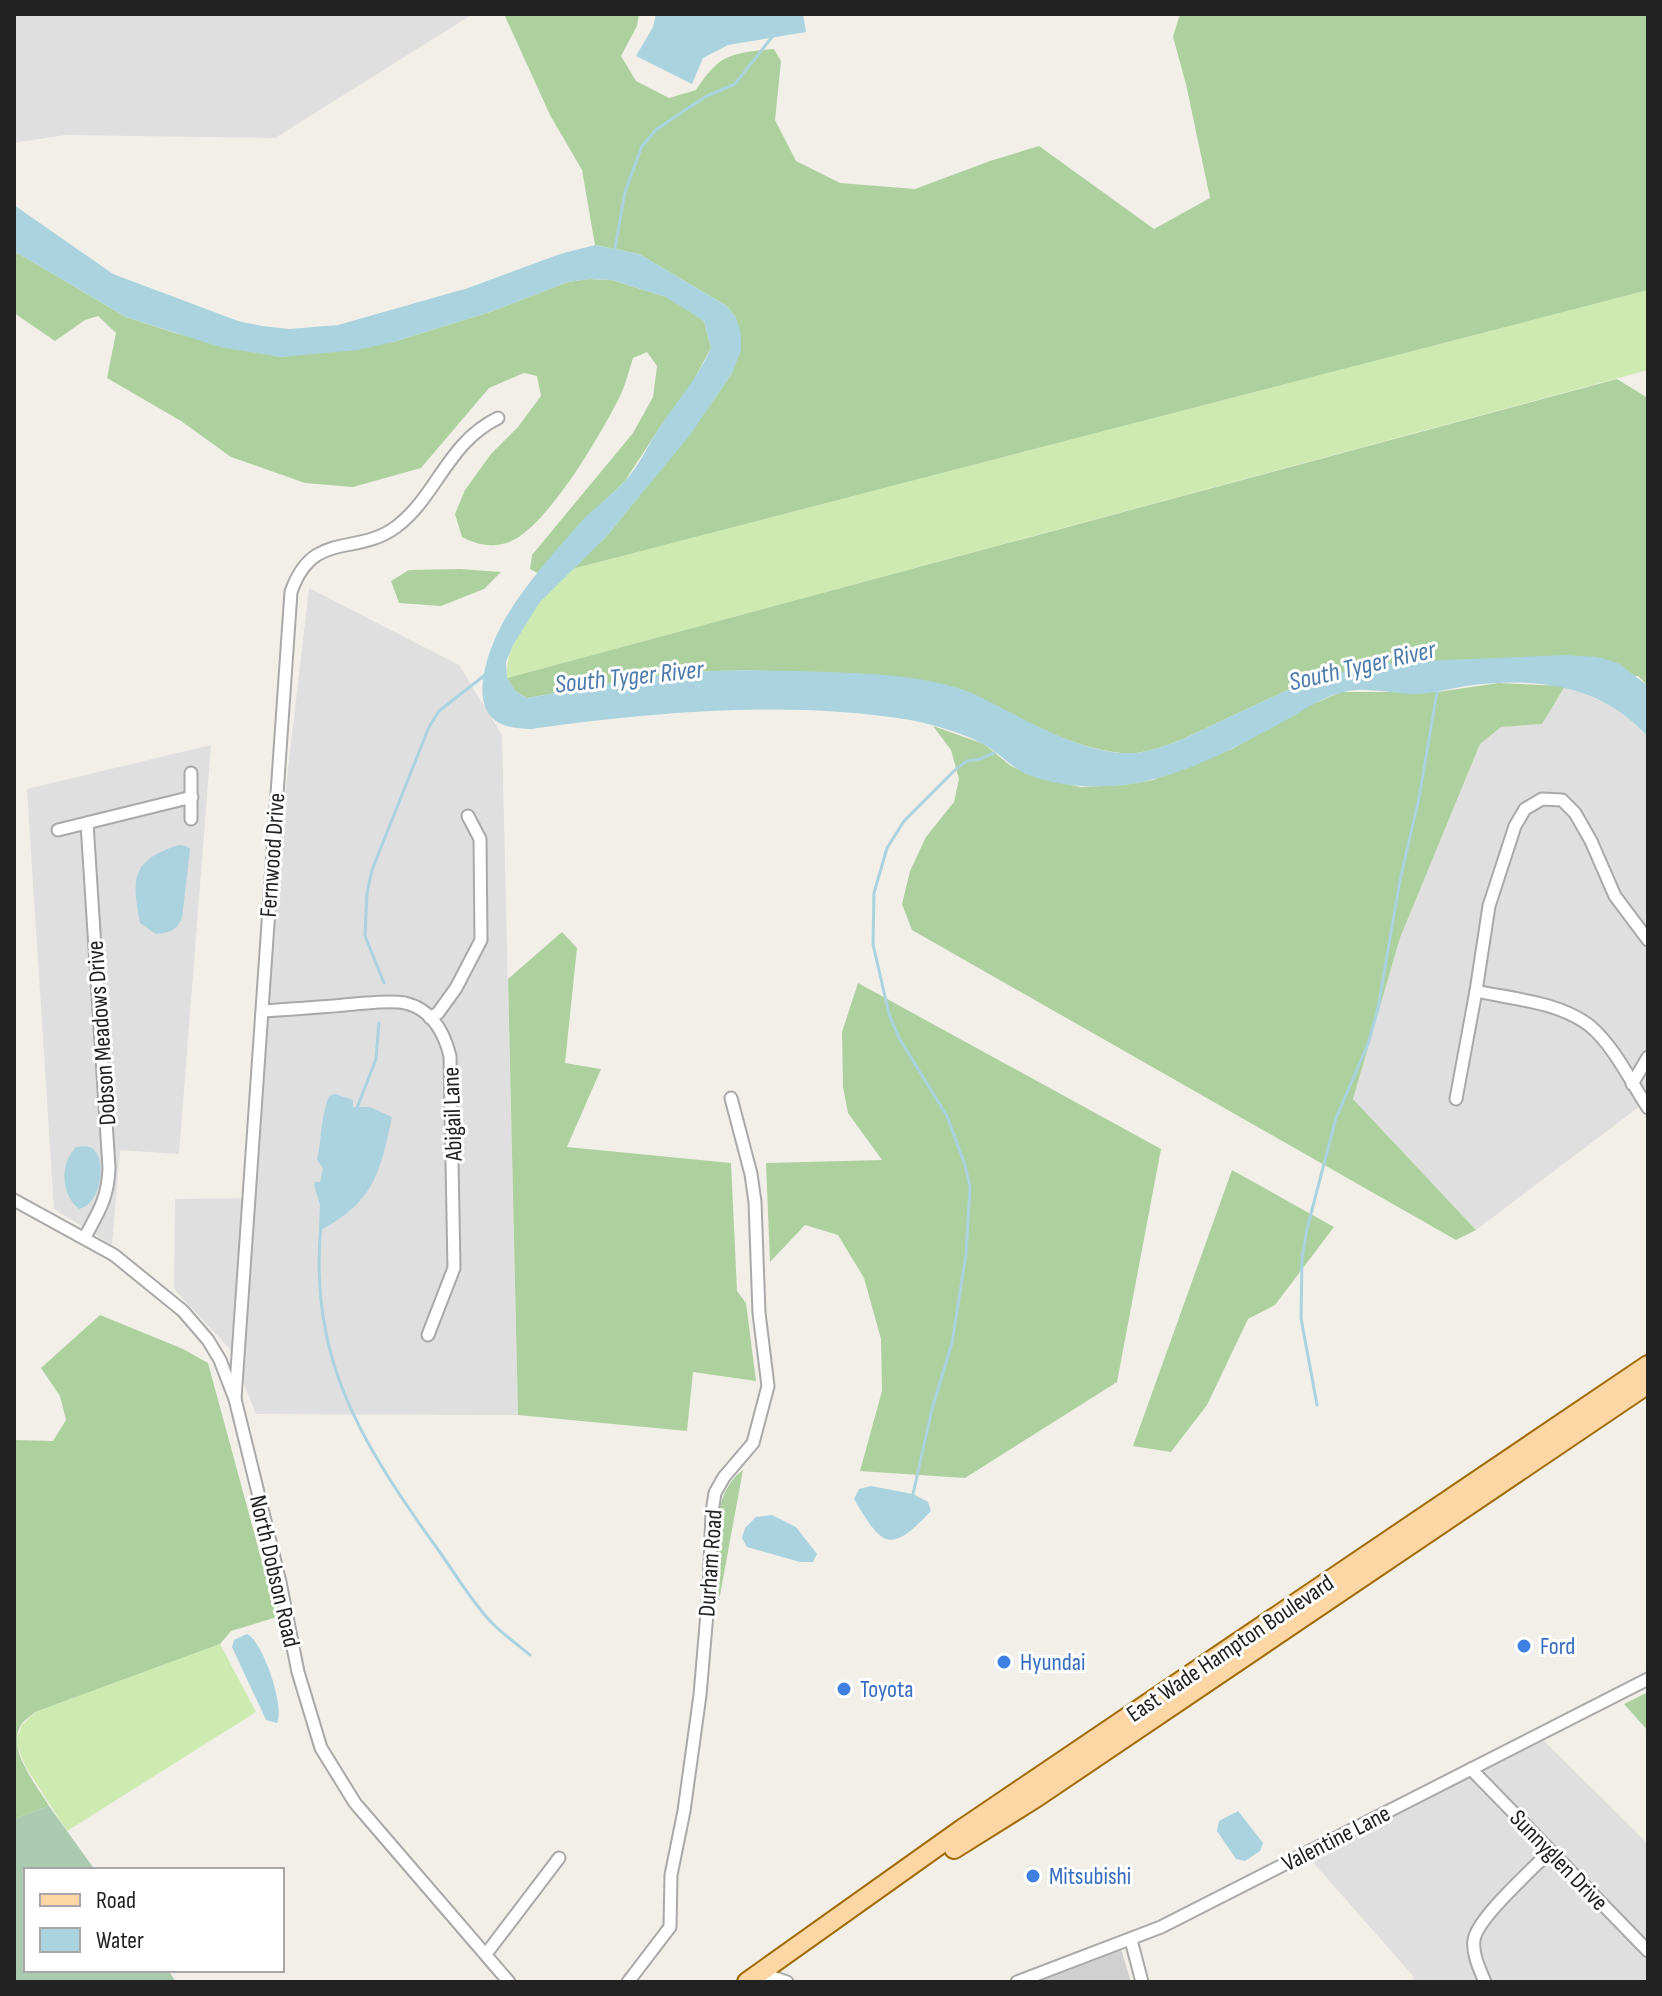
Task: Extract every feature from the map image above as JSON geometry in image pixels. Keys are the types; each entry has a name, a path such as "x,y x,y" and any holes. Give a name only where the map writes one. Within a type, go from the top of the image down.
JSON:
{"main road":[{"name":"East Wade Hampton Boulevard","path":"1261,1636 1648,1365"},
{"name":"East Wade Hampton Boulevard","path":"754,1977 1261,1636 1648,1384"}],"street":[{"name":"Fernwood Drive","path":"235,1399 289,605 296,579 310,557 382,535 398,526 459,449 478,429 498,418"},
{"path":"191,773 191,819"},
{"path":"58,830 192,797"},
{"path":"1456,1099 1489,906 1515,826 1525,809 1542,799 1562,800 1575,813 1615,896 1648,940"},
{"path":"263,1011 381,1002 405,1003 430,1018 438,1013 456,988 481,940 480,839 468,816"},
{"name":"Dobson Meadows Drive","path":"85,1237 104,1204 109,1188 87,823"},
{"path":"1476,991 1565,1011 1578,1018 1602,1038 1648,1108"},
{"name":"Abigail Lane","path":"428,1335 454,1268 455,1245 450,1056 446,1038 430,1018"},
{"path":"1632,1084 1648,1057"},
{"name":"Durham Road","path":"628,1982 670,1927 671,1875 684,1811 700,1695 715,1493 724,1477 753,1443 768,1394 769,1379 759,1313 755,1202 745,1145 731,1098"},
{"name":"North Dobson Road","path":"14,1200 85,1237 126,1264 183,1311 216,1353 235,1399 280,1582 298,1672 321,1748 355,1803 509,1982"},
{"name":"Valentine Lane","path":"1017,1982 1161,1927 1648,1679"},
{"name":"Sunnyglen Drive","path":"1471,1769 1648,1951"},
{"path":"1485,1982 1477,1965 1474,1941 1481,1922 1550,1851"},
{"path":"486,1954 559,1858"},
{"path":"1131,1940 1142,1982"},
{"path":"754,1977 787,1982"}],"shaded area":[{"path":"14,14 473,14 275,138 66,135 14,143"},
{"path":"309,588 459,665 502,735 518,1415 256,1414 229,1348 174,1289 175,1199 255,1198 283,812"},
{"path":"1565,686 1618,708 1648,737 1648,1100 1476,1230 1353,1099 1400,938 1480,744 1501,727 1541,724"},
{"path":"211,745 179,1154 120,1150 112,1245 54,1209 27,789"},
{"path":"1540,1737 1648,1844 1648,1982 1412,1982 1414,1977 1311,1860"},
{"path":"1121,1949 1131,1982 1029,1982"}],"green space":[{"path":"504,14 639,14 637,26 621,56 636,81 669,98 696,90 712,69 728,57 774,49 781,61 775,120 796,161 840,183 915,189 1039,146 1154,229 1210,198 1173,37 1180,14 1648,14 1648,290 572,569 605,538 690,434 732,373 736,318 727,306 639,254 595,245 582,170 550,115"},
{"path":"14,251 126,317 175,333 281,357 393,342 490,312 568,282 589,279 612,280 666,297 688,309 704,321 711,348 688,390 625,481 577,527 539,574 530,569 532,555 633,433 653,397 657,366 647,352 633,358 613,410 556,499 524,533 509,542 485,545 462,537 455,514 465,490 491,454 518,427 541,396 537,376 524,373 489,388 421,468 353,487 305,483 231,457 181,421 107,378 116,333 98,316 85,320 55,341 14,313"},
{"path":"1648,290 1648,370 507,678 508,662 519,632 538,604 572,569"},
{"path":"1617,379 1648,398 1648,686 1638,676 1307,681 1183,739 1154,749 1121,753 1071,741 969,693 940,684 880,675 712,671 653,676 527,698 515,691 507,678"},
{"path":"409,570 501,572 484,589 441,606 399,603 391,581"},
{"path":"1499,683 1565,686 1542,724 1501,727 1480,744 1400,938 1353,1099 1476,1230 1456,1240 912,930 902,904 910,871 926,837 954,802 959,779 951,750 933,726 984,744 1011,766 1028,774 1080,787 1124,785 1153,780 1232,749 1304,708 1341,692 1437,692"},
{"path":"562,932 577,948 565,1063 601,1069 567,1147 731,1163 737,1291 746,1303 756,1381 693,1372 687,1431 518,1415 508,979"},
{"path":"858,983 1161,1149 1117,1382 965,1478 860,1471 882,1391 881,1339 864,1278 838,1235 805,1225 770,1262 766,1163 882,1160 848,1113 843,1087 842,1032"},
{"path":"1232,1170 1334,1227 1275,1305 1248,1319 1207,1405 1171,1452 1133,1446"},
{"path":"100,1315 183,1349 208,1363 277,1617 231,1631 220,1644 35,1712 21,1725 17,1745 25,1767 49,1806 14,1819 14,1440 53,1441 66,1420 60,1396 41,1368"},
{"path":"743,1470 720,1595 715,1599 719,1512 732,1481"},
{"path":"220,1644 256,1712 67,1831 25,1766 16,1741 22,1725 35,1712"},
{"path":"1648,1692 1648,1731 1624,1704"},
{"path":"49,1806 94,1868 24,1868 24,1972 169,1972 176,1982 14,1982 14,1819"}],"water":[{"path":"656,14 803,14 806,32 728,45 703,58 692,84 636,56 653,27"},
{"path":"14,205 113,274 238,321 262,326 289,329 338,325 468,288 560,254 595,245 639,254 727,306 736,318 741,333 741,351 732,373 690,435 605,538 540,602 513,645 506,662 507,678 515,691 527,698 690,672 789,671 895,676 961,689 1043,729 1089,747 1136,753 1183,739 1307,681 1364,667 1398,662 1565,655 1597,657 1618,663 1648,686 1648,737 1609,705 1587,695 1541,684 1491,683 1418,694 1359,690 1324,699 1244,743 1185,769 1124,785 1088,786 1052,782 1029,775 985,745 949,730 910,720 863,714 720,711 673,713 531,729 504,725 487,712 483,699 485,669 502,624 523,591 562,543 635,469 711,348 704,321 666,297 612,280 589,279 568,282 490,312 358,350 281,357 220,347 126,317 14,251"},
{"path":"179,845 190,849 182,918 172,930 156,934 140,923 136,894 138,872 152,857"},
{"path":"335,1094 353,1100 353,1107 370,1107 392,1117 379,1169 365,1195 354,1207 323,1229 319,1227 320,1205 314,1185 320,1182 323,1168 317,1160 324,1113 329,1096"},
{"path":"86,1146 98,1156 100,1176 94,1197 79,1209 68,1195 64,1178 71,1154 76,1147"},
{"path":"871,1486 913,1494 928,1502 931,1511 906,1534 888,1540 872,1528 854,1499 859,1489"},
{"path":"772,1515 796,1527 817,1554 813,1562 800,1562 747,1547 742,1538 745,1528 756,1517"},
{"path":"247,1634 260,1649 271,1675 278,1703 277,1723 266,1720 232,1647 234,1640"},
{"path":"1238,1811 1263,1843 1260,1851 1245,1861 1236,1859 1217,1831 1219,1821"}],"waterway":[{"path":"615,248 625,192 642,146 656,130 682,112 707,96 735,84 772,37"},
{"path":"384,983 365,936 367,893 372,870 429,727 439,711 485,675"},
{"path":"1317,1405 1301,1318 1302,1258 1336,1118 1368,1044 1378,1008 1437,692"},
{"path":"913,1494 932,1409 952,1343 966,1254 970,1187 947,1116 899,1038 889,1014 873,944 874,893 887,848 904,821 956,769 967,761 994,753"},
{"path":"357,1108 376,1059 379,1023"},
{"path":"321,1225 319,1271 323,1314 331,1355 361,1430 405,1503 476,1605 497,1628 530,1655"}],"place":[{"name":"Ford","path":"1524,1646"},
{"name":"Hyundai","path":"1004,1662"},
{"name":"Toyota","path":"844,1689"},
{"name":"Mitsubishi","path":"1033,1876"}],"water label":[{"name":"South Tyger River","path":"1362,665"},
{"name":"South Tyger River","path":"629,676"}]}
